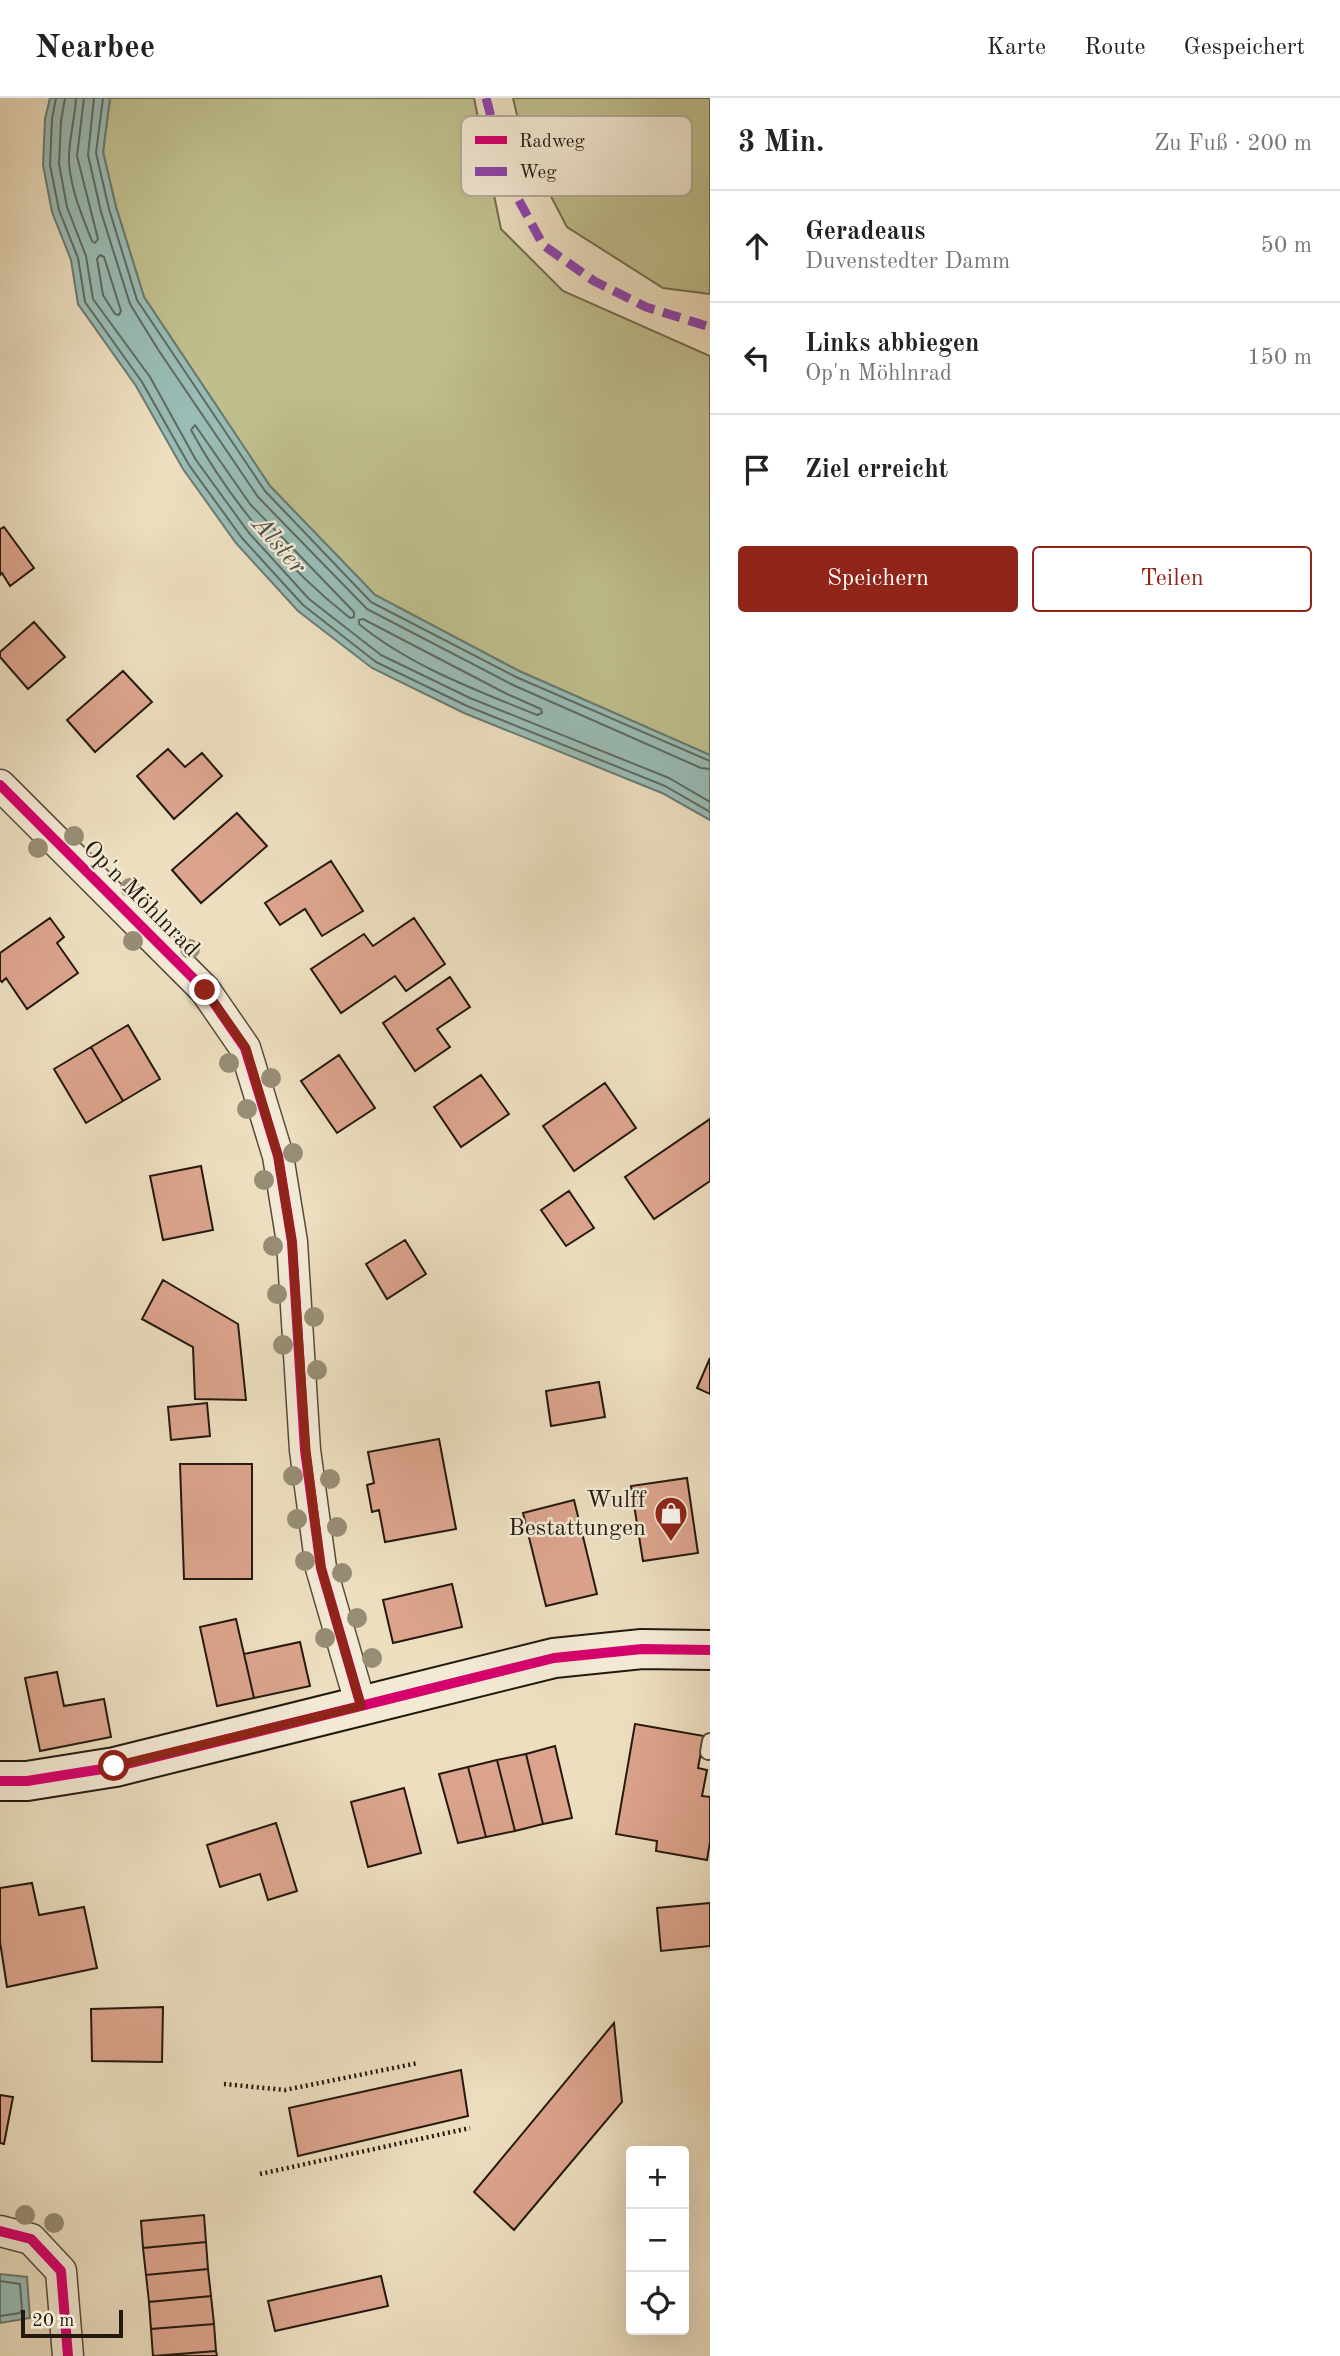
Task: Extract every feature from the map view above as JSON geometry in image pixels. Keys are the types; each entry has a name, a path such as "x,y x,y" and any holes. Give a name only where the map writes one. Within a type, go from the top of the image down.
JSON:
{"street":[{"name":"Op'n Möhlnrad","path":"0,785 205,990 246,1048 278,1156 292,1242 306,1450 321,1568 361,1706"},
{"path":"0,1781 27,1781 114,1766 554,1658 642,1648 710,1650"},
{"path":"0,2231 31,2239 61,2272 68,2356"}],"path":[{"path":"225,2084 285,2090 418,2063"},
{"path":"260,2174 470,2128"}],"green space":[{"path":"110,98 474,98 478,116 461,116 461,196 494,196 501,229 563,291 710,356 710,755 519,671 375,595 270,486 144,297 116,207 103,152"},
{"path":"513,98 710,98 710,294 663,288 567,227 551,196 692,196 692,116 517,116"}],"water":[{"name":"Alster","path":"50,98 110,98 103,152 116,207 144,297 270,486 375,595 519,671 710,755 710,820 662,793 464,713 372,668 298,611 236,543 183,469 136,386 78,304 71,260 52,212 43,165 45,119"},
{"path":"0,2274 27,2277 30,2318 0,2323"}],"building":[{"path":"4,527 34,568 10,586 2,573 0,575 0,529"},
{"path":"34,622 65,657 28,689 0,657 0,652"},
{"path":"123,671 152,702 95,752 67,720"},
{"path":"168,749 185,767 202,753 222,776 174,819 137,776"},
{"path":"237,813 267,846 201,903 172,870"},
{"path":"331,861 363,911 322,936 305,909 280,925 265,903"},
{"path":"50,918 64,937 57,943 78,973 27,1009 6,978 2,982 0,980 0,953"},
{"path":"414,918 445,964 406,991 395,976 341,1013 311,969 364,934 373,946"},
{"path":"450,977 470,1007 437,1029 450,1047 415,1071 383,1023"},
{"path":"128,1025 160,1079 123,1101 91,1047"},
{"path":"91,1047 123,1101 86,1123 54,1069"},
{"path":"339,1055 375,1108 337,1133 301,1081"},
{"path":"481,1075 509,1114 461,1147 434,1107"},
{"path":"605,1083 636,1128 574,1171 543,1126"},
{"path":"710,1119 710,1181 654,1219 625,1177"},
{"path":"201,1166 213,1230 163,1240 150,1176"},
{"path":"569,1191 594,1228 566,1246 541,1210"},
{"path":"405,1240 426,1274 387,1299 366,1264"},
{"path":"163,1280 238,1324 246,1400 195,1399 193,1347 142,1319"},
{"path":"710,1358 710,1394 697,1388"},
{"path":"599,1382 605,1417 551,1426 546,1391"},
{"path":"207,1403 210,1436 171,1440 168,1407"},
{"path":"439,1439 456,1529 385,1542 379,1510 372,1512 367,1485 374,1483 368,1452"},
{"path":"180,1464 252,1464 252,1579 184,1579"},
{"path":"687,1478 698,1553 643,1561 631,1486"},
{"path":"574,1500 597,1594 546,1606 523,1513"},
{"path":"452,1584 462,1627 393,1643 383,1600"},
{"path":"236,1619 254,1698 217,1706 200,1627"},
{"path":"300,1642 310,1686 254,1698 244,1654"},
{"path":"57,1672 64,1706 104,1699 111,1737 40,1751 25,1678"},
{"path":"635,1724 704,1736 698,1768 707,1770 702,1796 710,1797 710,1842 707,1860 656,1851 657,1841 616,1834"},
{"path":"555,1746 572,1818 543,1824 526,1754"},
{"path":"526,1754 543,1824 515,1831 497,1760"},
{"path":"497,1760 515,1831 486,1837 468,1767"},
{"path":"468,1767 486,1837 458,1843 439,1774"},
{"path":"404,1788 421,1853 368,1867 351,1802"},
{"path":"276,1823 297,1891 268,1900 260,1874 220,1887 207,1845"},
{"path":"32,1883 39,1915 84,1907 97,1968 7,1987 0,1942 0,1888"},
{"path":"710,1903 710,1946 661,1951 657,1908"},
{"path":"163,2007 162,2062 92,2061 91,2009"},
{"path":"614,2023 622,2102 514,2230 474,2192"},
{"path":"461,2070 468,2116 298,2156 289,2108"},
{"path":"0,2095 13,2097 4,2144 0,2143"},
{"path":"204,2215 206,2242 143,2248 141,2221"},
{"path":"206,2242 208,2269 146,2275 143,2248"},
{"path":"208,2269 211,2296 149,2302 146,2275"},
{"path":"381,2276 388,2306 275,2331 268,2301"},
{"path":"211,2296 214,2324 151,2329 149,2302"},
{"path":"214,2324 216,2351 153,2356 151,2329"},
{"path":"216,2351 217,2356 157,2356"}],"marked path":[{"path":"486,98 491,116"},
{"path":"517,196 543,245 594,281 646,307 710,327"}],"cycle path":[{"path":"0,785 205,990 245,1048 278,1156 292,1242 305,1450 321,1568 361,1706"},
{"path":"0,1781 27,1781 115,1767 554,1658 642,1649 710,1650"},
{"path":"0,2231 31,2239 61,2271 68,2356"}],"place":[{"name":"Wulff Bestattungen","path":"671,1543"}],"route":[{"path":"114,1766 361,1706 321,1568 306,1450 292,1242 278,1156 246,1048 205,990"}]}
